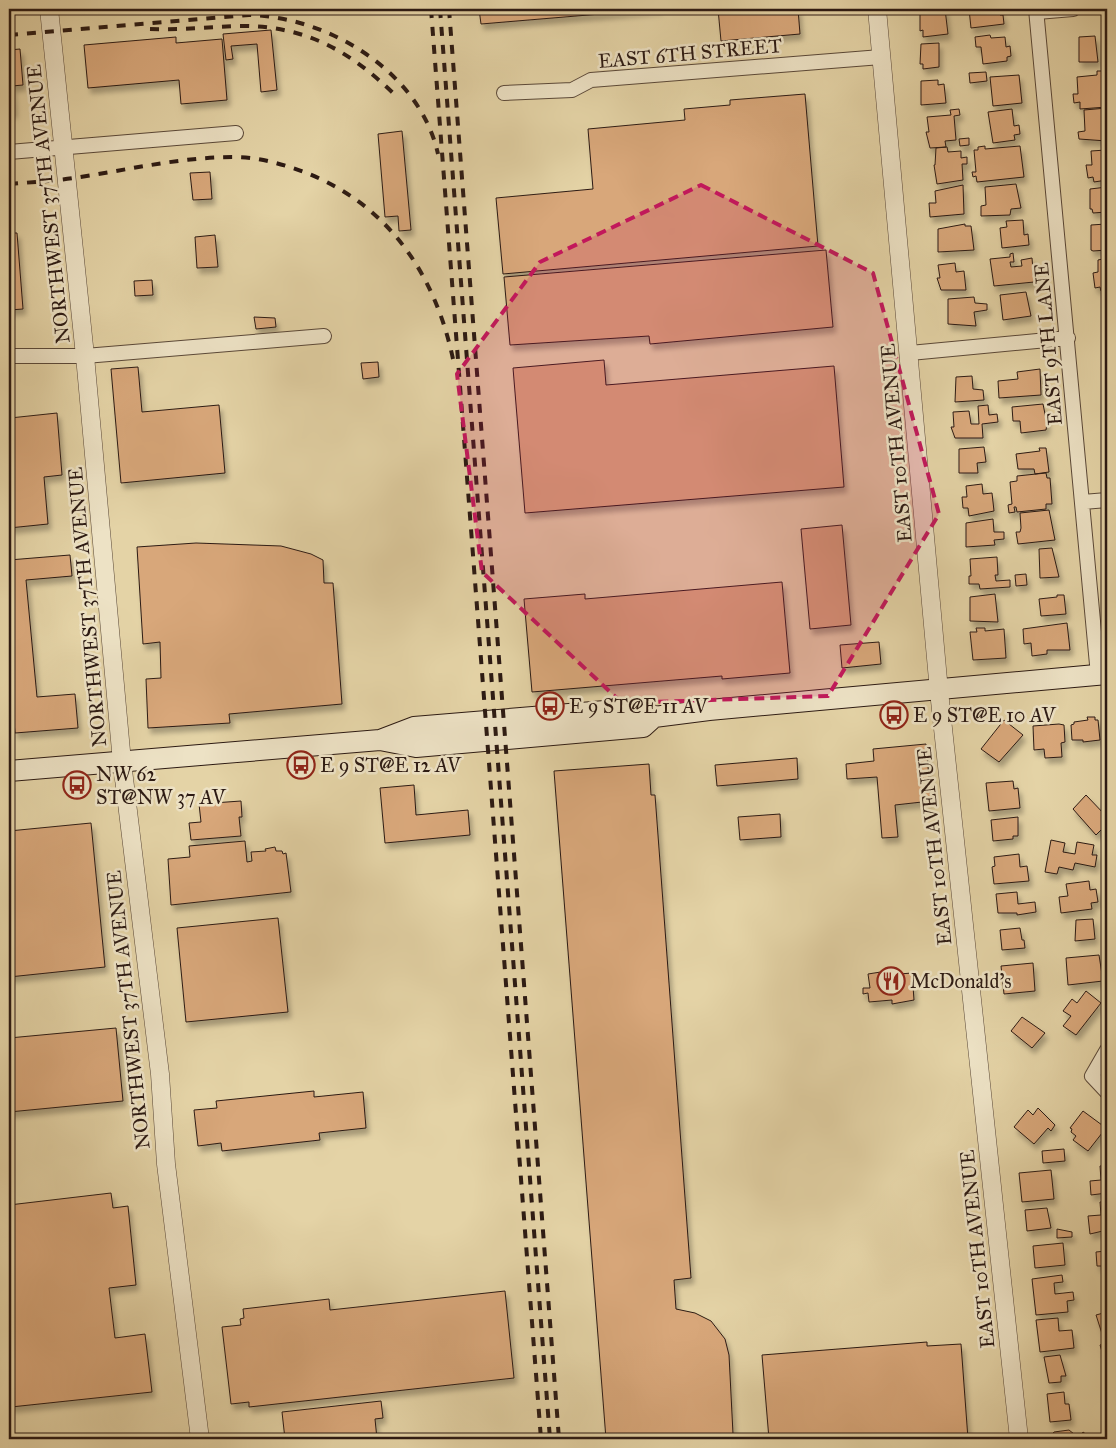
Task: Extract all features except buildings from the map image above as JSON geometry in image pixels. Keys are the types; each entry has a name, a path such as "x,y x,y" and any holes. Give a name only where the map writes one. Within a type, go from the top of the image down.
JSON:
{"main road":[{"path":"9,771 380,740 414,727 487,731 641,708 654,717 1103,675"}],"street":[{"name":"NORTHWEST 37TH AVENUE","path":"49,9 85,356 122,762 160,1074 166,1164 200,1439"},
{"name":"EAST 10TH AVENUE","path":"877,9 910,353 939,690 1019,1439"},
{"path":"1036,10 1073,9"},
{"name":"EAST 9TH LANE","path":"1036,10 1083,502 1103,675"},
{"name":"EAST 6TH STREET","path":"504,93 572,90 591,80 881,57"},
{"path":"9,152 236,133"},
{"path":"9,356 85,356 324,336"},
{"path":"910,353 1068,338"},
{"path":"1083,502 1107,500"},
{"path":"1107,1050 1092,1076 1107,1092"}],"highlighted area":[{"path":"701,185 873,273 939,514 828,696 622,703 482,572 457,374 540,262"}],"railway":[{"path":"431,9 541,1439"},
{"path":"440,9 550,1439"},
{"path":"449,9 559,1439"},
{"path":"9,35 249,15 279,18 310,26 339,38 367,54 391,75 412,98 428,125 438,154"},
{"path":"150,29 238,26 284,30 324,43 343,53 378,79 395,95"},
{"path":"9,184 63,180 176,161 234,157 261,160 304,172 334,186 360,203 383,223 403,246 420,271 434,298 445,328 453,359"},
{"path":"9,1428 10,1439"}],"place":[{"name":"E 9 ST@E 11 AV","path":"550,706"},
{"name":"E 9 ST@E 10 AV","path":"894,715"},
{"name":"E 9 ST@E 12 AV","path":"301,765"},
{"name":"NW 62 ST@NW 37 AV","path":"77,785"},
{"name":"McDonald's","path":"891,981"}]}
